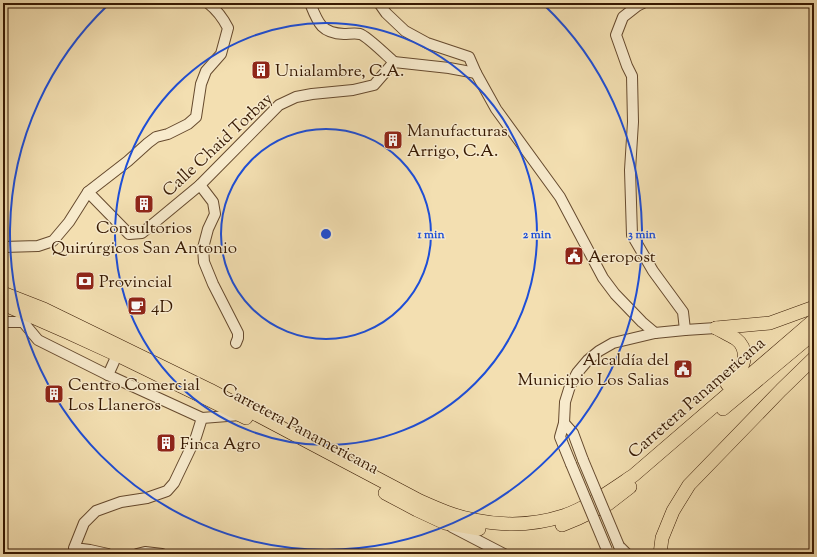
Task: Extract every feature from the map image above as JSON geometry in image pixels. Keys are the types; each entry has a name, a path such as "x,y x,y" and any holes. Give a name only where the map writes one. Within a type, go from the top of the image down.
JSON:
{"main road":[{"name":"Carretera Panamericana","path":"3,293 44,309 210,390 420,501 445,512 474,520 522,524 563,516 606,494 634,475 814,320"},
{"name":"Carretera Panamericana","path":"3,304 27,319 117,355 240,415 416,510 445,523 497,531 521,532 544,530 564,524 608,504 637,482 814,333"},
{"path":"716,328 770,323 814,307"},
{"path":"702,415 718,392 738,374 744,362 745,352 737,339 716,328"},
{"path":"660,554 662,538 673,511 689,485 814,358"}],"street":[{"path":"3,247 38,246 54,241 70,222 88,192 156,137 168,134 188,124 196,117 201,84 206,71 221,54 228,28 217,10 208,3"},
{"path":"310,3 317,20 324,28 333,33 360,34 394,62 449,68 476,73"},
{"path":"379,3 386,13 405,31 426,43 469,58 496,109 560,198 603,278 615,294 655,333"},
{"path":"643,3 623,17 616,35 632,76 633,122 630,170 632,235 652,271 683,312 685,330"},
{"name":"Calle Chaid Torbay","path":"88,192 129,234 142,233 200,185 279,105 296,97 353,90 374,85 394,62"},
{"path":"200,185 213,202 215,214 208,230 203,248 204,262 213,284 238,333 236,343"},
{"path":"3,322 27,319 38,340 108,375 202,418 240,415"},
{"path":"608,552 560,437 564,423 565,402 570,386 577,373 588,360 599,351 613,343 655,333 716,328"},
{"path":"108,375 117,355"},
{"path":"108,554 90,550 73,551 84,523 96,511 121,502 147,498 167,491 174,483 181,470 196,437 202,418"},
{"path":"564,423 573,433 619,546 627,554"},
{"path":"445,523 504,554"},
{"path":"138,554 145,552 162,554"}],"place":[{"name":"Unialambre, C.A.","path":"261,70"},
{"name":"Manufacturas Arrigo, C.A.","path":"393,140"},
{"name":"Consultorios Quirúrgicos San Antonio","path":"144,204"},
{"name":"Aeropost","path":"574,256"},
{"name":"Provincial","path":"85,281"},
{"name":"4D","path":"137,306"},
{"name":"Alcaldía del Municipio Los Salias","path":"683,369"},
{"name":"Centro Comercial Los Llaneros","path":"54,394"},
{"name":"Finca Agro","path":"166,443"}]}
